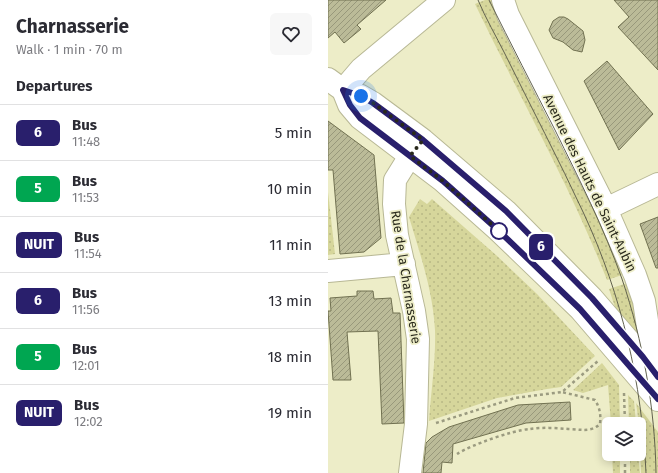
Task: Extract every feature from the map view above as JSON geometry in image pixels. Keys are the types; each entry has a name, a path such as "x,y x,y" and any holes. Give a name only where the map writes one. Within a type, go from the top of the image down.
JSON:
{"street":[{"path":"335,85 361,69 444,0"},
{"name":"Avenue des Hauts de Saint-Aubin","path":"503,0 508,15 612,206 644,301 656,375"},
{"path":"335,85 373,103 416,148 443,181 498,230 580,309 658,400"},
{"path":"416,148 506,211 592,298 643,357 656,375"},
{"name":"Rue de la Charnasserie","path":"410,473 416,424 418,339 414,311 397,235 394,204 395,180 416,148"},
{"path":"612,206 658,184"},
{"path":"328,271 404,264"}],"path":[{"path":"562,392 601,359"},
{"path":"624,391 625,417"},
{"path":"436,424 516,398 562,392 595,400 601,414 600,424 595,429 530,429 508,434 457,454"},
{"path":"625,461 625,473"}],"green space":[{"path":"485,0 495,0 625,274 607,280 593,245 561,175 475,4"},
{"path":"328,192 335,254 328,255"},
{"path":"420,199 427,204 432,199 496,255 537,294 595,356 561,387 497,398 429,421 435,353 434,315 425,273 409,217"},
{"path":"627,283 644,342 616,310 609,289"},
{"path":"602,363 619,385 620,417 610,417 608,385 583,393 573,390"},
{"path":"628,395 634,401 635,417 629,417"},
{"path":"636,403 658,432 658,473 641,473 641,461 646,461 646,417 638,417"},
{"path":"612,461 620,461 620,473 613,473"},
{"path":"630,461 639,461 640,473 630,473"}],"building":[{"path":"328,0 386,0 357,25 361,29 344,43 335,32 328,38"},
{"path":"614,0 658,0 658,70 618,27 629,17"},
{"path":"559,17 568,19 583,31 585,40 582,52 573,50 563,42 553,38 549,30 553,21"},
{"path":"607,61 653,114 619,150 584,81"},
{"path":"328,121 374,155 381,238 364,252 340,254 333,170 328,170"},
{"path":"658,217 658,268 656,268 640,224"},
{"path":"357,291 373,291 374,299 391,298 393,313 400,313 404,423 382,424 378,331 347,332 351,380 333,380 328,311 331,311 330,298 357,296"},
{"path":"570,402 571,420 526,423 453,444 452,463 442,462 441,473 423,473 426,443 432,437 449,427 518,405"}],"tram line":[{"path":"478,0 584,214 609,276 628,340 635,373 644,439 646,473"},
{"path":"489,0 582,185 622,279 642,350 653,424 656,473"}],"bus line":[{"name":"6","path":"658,377 643,357 592,298 506,211 423,140 373,103 361,96 343,90 350,105 360,118 443,181 498,230 580,309 658,399"}],"route":[{"path":"361,96 373,103 423,140 410,156 443,181 499,231"}]}
